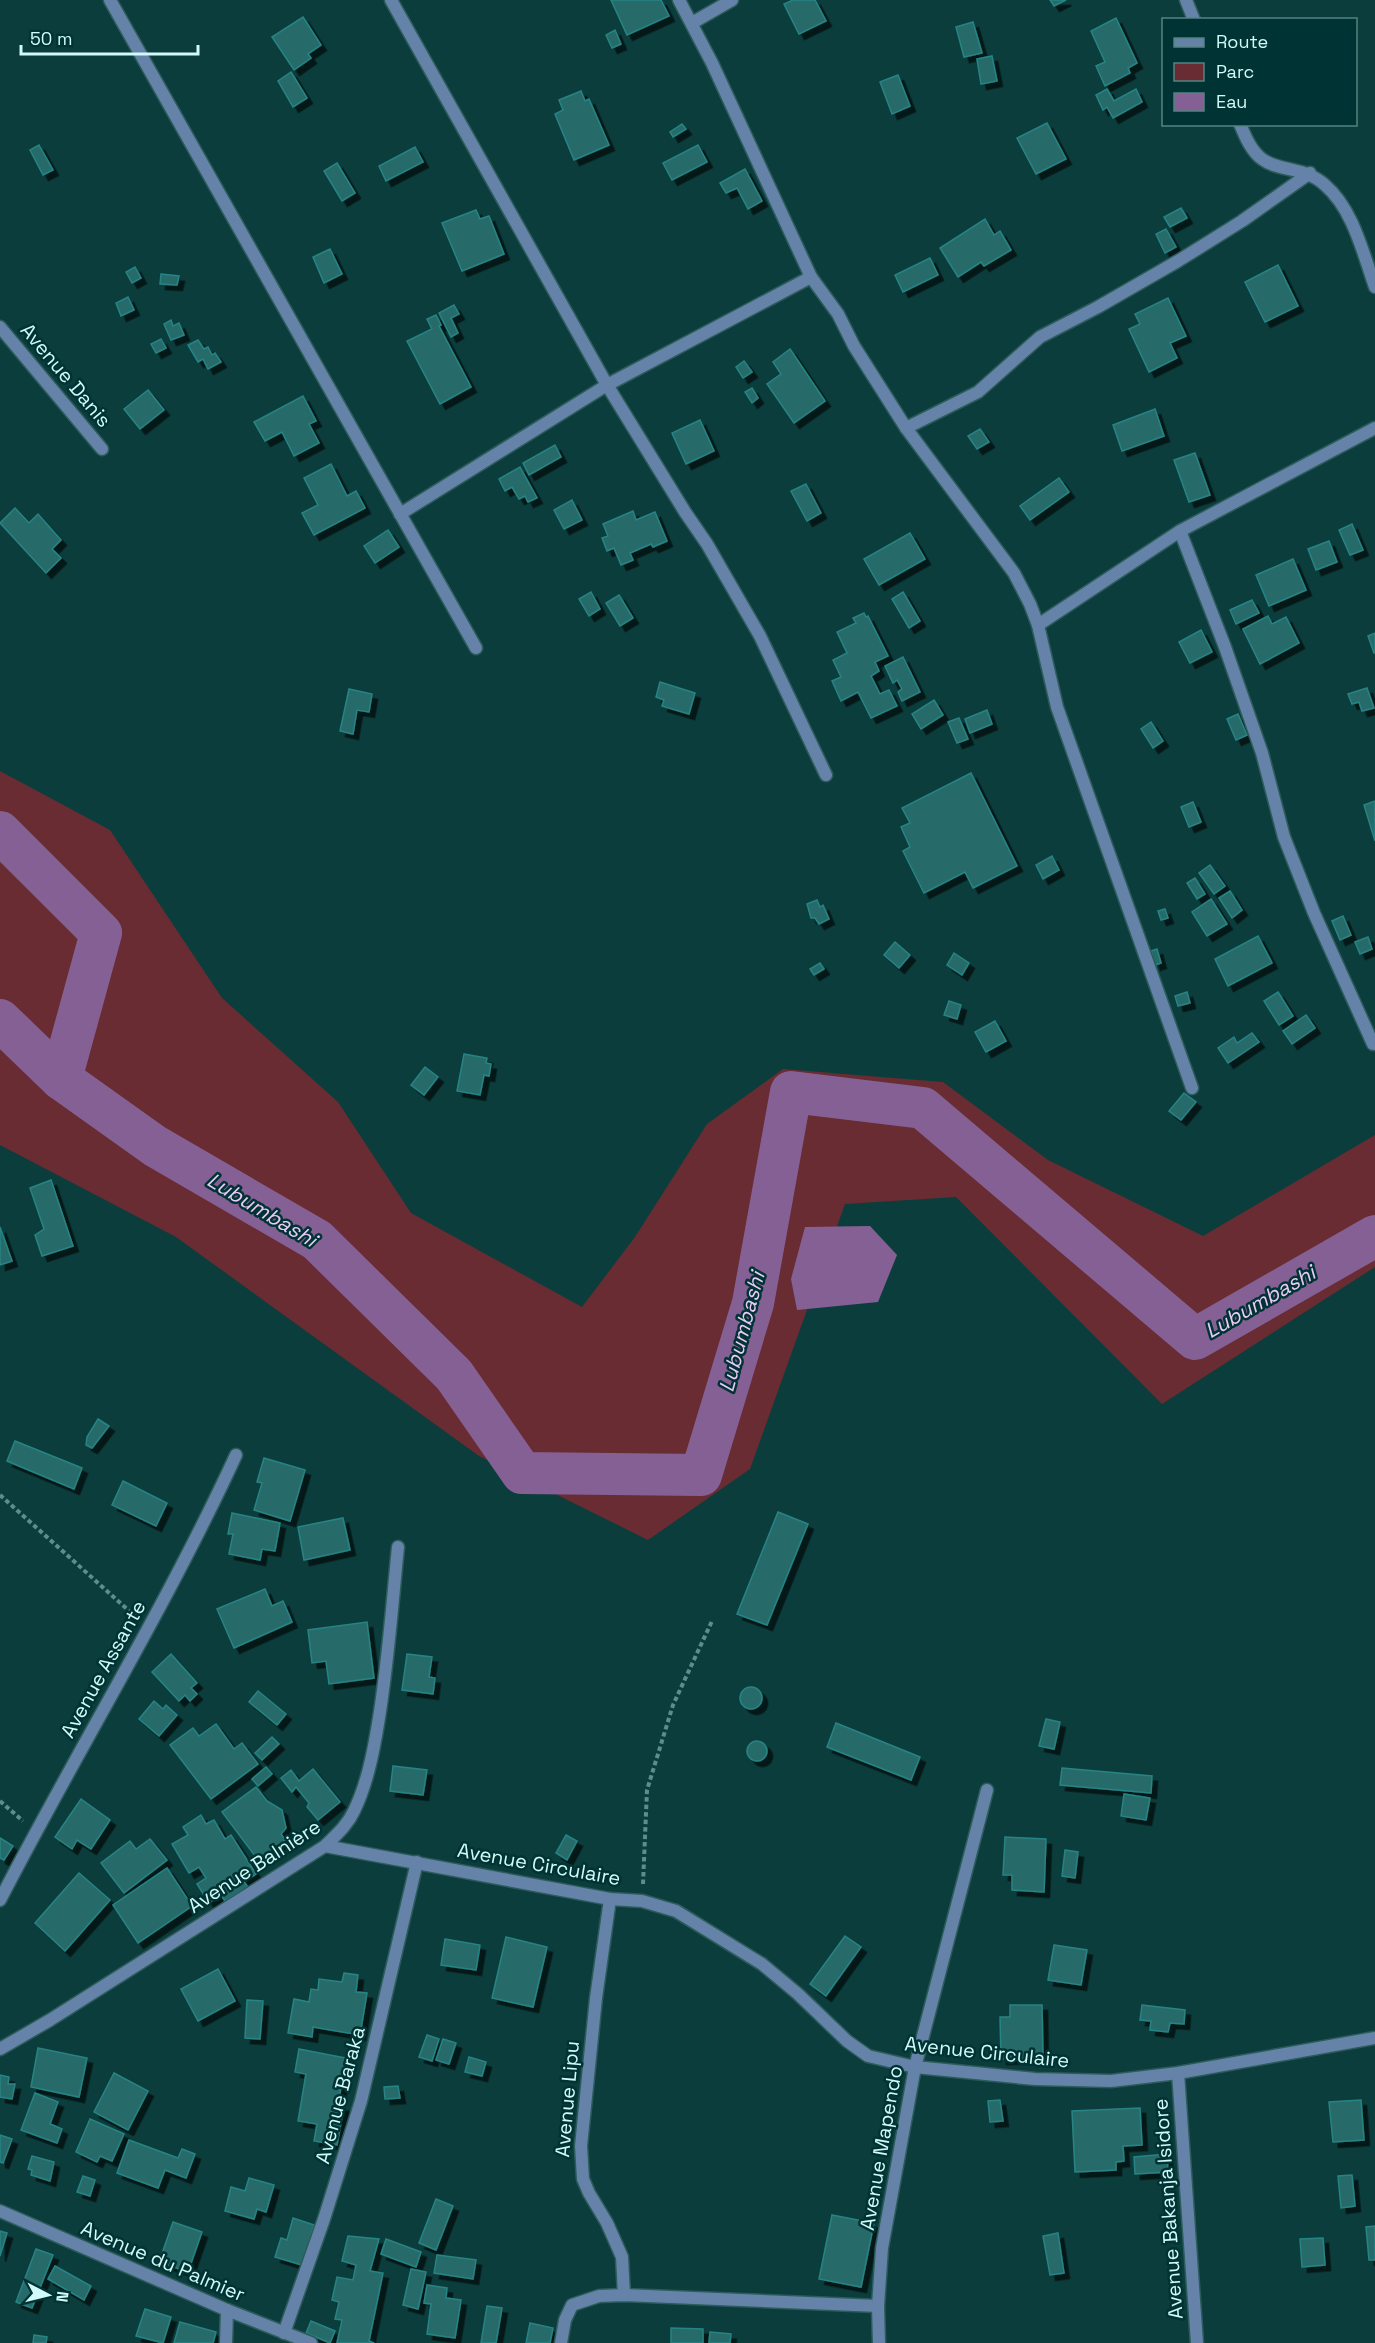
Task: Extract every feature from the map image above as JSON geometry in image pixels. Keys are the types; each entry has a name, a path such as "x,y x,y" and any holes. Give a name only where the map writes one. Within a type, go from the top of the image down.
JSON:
{"street":[{"path":"110,0 476,648"},
{"path":"392,0 607,385 707,544 760,636 826,775"},
{"path":"679,0 692,23 811,277 838,314 854,346 906,428 1014,573 1030,604 1038,626 1057,706 1192,1089"},
{"path":"692,23 732,0"},
{"path":"1186,0 1193,18"},
{"path":"1241,126 1254,151 1263,160 1310,174 1325,185 1344,209 1375,287"},
{"path":"906,428 978,392 1040,337 1178,261 1242,221 1310,174"},
{"path":"400,514 607,385 811,277"},
{"name":"Avenue Danis","path":"0,327 102,449"},
{"path":"1038,626 1180,531 1375,429"},
{"path":"1180,531 1225,647 1254,732 1284,837 1314,913 1373,1044"},
{"name":"Avenue Assante","path":"0,1900 148,1627 236,1455"},
{"name":"Avenue Balnière","path":"0,2049 50,2020 325,1846 343,1830 354,1812 367,1779 382,1700 398,1546"},
{"name":"Avenue Mapendo","path":"879,2343 878,2306 882,2248 915,2067 987,1790"},
{"name":"Avenue Circulaire","path":"325,1846 610,1899 642,1900 676,1911 762,1964 798,1994 847,2041 868,2056 915,2067 1075,2081 1111,2080 1178,2073 1375,2038"},
{"name":"Avenue Baraka","path":"284,2333 324,2219 361,2101 417,1862"},
{"name":"Avenue Lipu","path":"610,1899 596,1998 580,2146 581,2164 589,2193 608,2223 622,2257 624,2295"},
{"name":"Avenue Bakanja Isidore","path":"1178,2073 1197,2343"},
{"name":"Avenue du Palmier","path":"0,2211 227,2310 311,2343"},
{"path":"561,2343 565,2320 572,2305 599,2296 624,2295 878,2306"},
{"path":"226,2343 227,2310"}],"path":[{"path":"0,1495 148,1627"},
{"path":"642,1900 648,1790 673,1705 712,1621"},
{"path":"0,1801 35,1832"}],"green space":[{"path":"0,771 110,830 222,998 338,1102 411,1213 582,1307 635,1237 707,1124 783,1069 943,1082 1048,1160 1203,1236 1375,1135 1375,1267 1162,1404 956,1197 845,1204 750,1469 648,1540 479,1456 176,1237 0,1145"}],"water":[{"path":"870,1226 897,1255 878,1302 797,1310 791,1279 805,1227"}],"building":[{"path":"611,0 661,0 669,16 627,35"},
{"path":"793,0 815,0 826,21 799,34 784,4"},
{"path":"1050,0 1066,0 1054,6"},
{"path":"303,17 321,45 308,54 311,58 294,70 272,37"},
{"path":"1116,18 1137,63 1128,68 1130,73 1105,86 1096,66 1105,62 1091,31"},
{"path":"973,22 982,53 964,57 956,27"},
{"path":"615,30 621,44 612,48 606,35"},
{"path":"992,56 997,81 981,84 977,59"},
{"path":"291,72 307,98 293,107 278,81"},
{"path":"898,75 910,106 892,114 880,82"},
{"path":"1107,89 1114,101 1136,89 1142,102 1113,118 1107,107 1103,110 1096,95"},
{"path":"581,91 585,101 589,99 609,145 574,160 555,114 563,110 559,100"},
{"path":"1047,123 1066,159 1036,174 1017,138"},
{"path":"682,124 686,129 673,137 670,132"},
{"path":"39,145 53,170 43,175 30,150"},
{"path":"698,145 707,162 672,180 663,163"},
{"path":"415,147 423,162 386,181 379,166"},
{"path":"337,163 355,193 342,201 324,171"},
{"path":"745,169 762,201 748,209 737,188 726,193 720,183"},
{"path":"1181,208 1187,218 1170,227 1164,217"},
{"path":"476,210 480,219 489,216 504,254 462,271 442,223"},
{"path":"985,219 994,235 1000,231 1011,250 984,266 981,262 958,277 940,248"},
{"path":"1166,229 1176,247 1165,253 1156,234"},
{"path":"330,249 342,274 324,283 313,257"},
{"path":"930,258 938,275 903,292 895,275"},
{"path":"1278,265 1298,306 1265,322 1245,282"},
{"path":"135,267 141,278 132,283 126,272"},
{"path":"161,274 179,276 177,285 160,284"},
{"path":"128,297 134,310 121,316 116,303"},
{"path":"1168,298 1186,336 1170,343 1177,358 1149,372 1129,329 1140,324 1135,314"},
{"path":"454,305 459,314 451,318 458,333 451,337 439,313"},
{"path":"436,315 441,325 439,326 471,387 440,404 407,341 432,329 427,319"},
{"path":"171,320 173,326 179,323 184,335 171,340 164,324"},
{"path":"161,339 166,348 156,353 151,344"},
{"path":"198,340 204,349 208,347 212,355 215,353 221,362 208,369 203,359 198,362 188,345"},
{"path":"790,349 825,401 794,423 767,384 781,374 773,362"},
{"path":"744,361 752,372 743,378 736,367"},
{"path":"752,388 758,398 752,403 745,392"},
{"path":"148,390 164,410 140,429 124,409"},
{"path":"303,396 316,421 309,424 319,443 294,456 282,432 265,441 254,422"},
{"path":"1155,409 1164,436 1122,451 1113,425"},
{"path":"700,420 714,451 686,464 672,433"},
{"path":"980,429 989,442 977,449 968,436"},
{"path":"555,445 561,457 529,475 523,463"},
{"path":"1195,453 1210,495 1189,502 1174,460"},
{"path":"331,464 347,496 356,491 365,508 314,535 302,513 318,505 304,478"},
{"path":"520,467 537,498 528,502 525,496 519,499 512,487 505,491 499,479"},
{"path":"1059,478 1069,492 1030,520 1020,506"},
{"path":"806,484 821,513 807,521 791,491"},
{"path":"572,500 582,520 564,529 554,510"},
{"path":"15,508 29,523 38,514 61,540 52,549 61,558 46,573 0,523"},
{"path":"633,511 636,520 655,512 667,541 653,547 651,544 630,553 633,560 621,565 614,548 607,551 602,538 608,536 603,524"},
{"path":"1352,524 1363,550 1350,555 1339,530"},
{"path":"388,530 399,547 375,563 364,546"},
{"path":"910,533 925,559 879,585 864,559"},
{"path":"1329,541 1337,562 1316,570 1308,549"},
{"path":"1293,559 1306,590 1269,606 1256,575"},
{"path":"591,592 600,609 589,616 579,599"},
{"path":"903,592 920,621 909,628 892,599"},
{"path":"619,595 633,618 620,626 606,603"},
{"path":"1252,600 1259,613 1236,624 1230,610"},
{"path":"864,613 866,617 868,616 888,656 875,662 879,671 871,676 880,694 889,690 897,706 871,718 858,692 841,701 832,681 841,677 833,660 847,653 837,632 856,623 853,618"},
{"path":"1268,616 1272,624 1286,617 1299,643 1260,664 1243,629"},
{"path":"1201,630 1212,652 1190,663 1179,642"},
{"path":"1375,633 1375,653 1374,653 1368,636"},
{"path":"903,657 920,692 902,701 898,692 902,689 897,680 893,683 885,666"},
{"path":"660,682 695,693 689,714 662,706 664,700 656,697"},
{"path":"1367,688 1374,708 1362,711 1359,702 1352,704 1348,694"},
{"path":"349,689 372,694 369,712 357,710 353,734 340,731"},
{"path":"934,700 943,715 921,729 912,714"},
{"path":"987,710 992,724 970,733 965,719"},
{"path":"1238,714 1247,735 1236,740 1227,719"},
{"path":"959,718 968,739 957,743 948,722"},
{"path":"1151,722 1163,741 1153,748 1141,729"},
{"path":"971,773 1017,866 973,888 965,872 924,893 903,851 910,847 901,827 910,823 902,808"},
{"path":"1375,801 1375,841 1364,805"},
{"path":"1193,802 1201,822 1189,827 1181,807"},
{"path":"1052,856 1059,870 1043,879 1036,865"},
{"path":"1210,865 1225,886 1214,894 1199,873"},
{"path":"1195,878 1205,894 1197,899 1187,883"},
{"path":"1230,891 1242,910 1232,918 1219,898"},
{"path":"1211,899 1227,924 1207,936 1192,912"},
{"path":"817,900 820,907 823,905 829,919 819,924 815,918 811,918 807,904"},
{"path":"1165,909 1168,918 1161,920 1158,911"},
{"path":"1343,916 1351,935 1340,940 1332,921"},
{"path":"1258,936 1272,963 1228,986 1215,959"},
{"path":"1368,937 1372,949 1360,954 1355,942"},
{"path":"895,942 910,955 899,968 884,955"},
{"path":"1157,949 1161,963 1155,965 1151,951"},
{"path":"954,953 969,963 962,975 947,965"},
{"path":"820,963 824,969 814,975 810,969"},
{"path":"1187,992 1190,1003 1178,1006 1175,996"},
{"path":"1278,992 1293,1016 1279,1025 1264,1001"},
{"path":"949,1001 961,1005 957,1019 944,1015"},
{"path":"1306,1015 1315,1028 1292,1044 1283,1031"},
{"path":"995,1021 1006,1041 986,1052 975,1032"},
{"path":"1252,1033 1259,1042 1228,1063 1218,1048 1234,1037 1237,1043"},
{"path":"464,1054 487,1058 486,1063 491,1064 489,1076 484,1075 480,1095 457,1091"},
{"path":"425,1067 438,1077 424,1095 411,1085"},
{"path":"1184,1093 1196,1102 1181,1120 1169,1111"},
{"path":"51,1180 73,1246 42,1256 35,1235 44,1229 30,1188"},
{"path":"0,1227 12,1261 0,1265"},
{"path":"98,1419 109,1426 92,1448 86,1445 87,1437"},
{"path":"15,1441 82,1468 74,1489 7,1461"},
{"path":"264,1458 305,1470 290,1521 254,1510 262,1483 257,1482"},
{"path":"123,1481 167,1503 156,1526 112,1505"},
{"path":"778,1512 808,1524 767,1625 737,1614"},
{"path":"232,1513 280,1523 275,1551 262,1549 260,1560 229,1554 233,1534 228,1534"},
{"path":"343,1518 350,1550 304,1560 298,1527"},
{"path":"265,1589 272,1606 283,1601 292,1622 234,1648 217,1609"},
{"path":"367,1622 374,1678 329,1684 326,1661 312,1663 308,1630"},
{"path":"171,1654 197,1683 191,1688 197,1694 190,1701 185,1695 179,1701 152,1672"},
{"path":"407,1654 432,1657 429,1677 435,1678 433,1694 402,1690"},
{"path":"751,1687 759,1690 762,1698 759,1706 751,1709 743,1706 740,1698 743,1690"},
{"path":"258,1691 286,1714 277,1725 249,1702"},
{"path":"154,1701 163,1709 166,1705 177,1715 159,1736 139,1719"},
{"path":"1046,1719 1060,1722 1054,1749 1039,1746"},
{"path":"836,1723 920,1757 911,1780 827,1747"},
{"path":"216,1724 234,1749 242,1743 258,1764 211,1799 170,1745 193,1728 199,1736"},
{"path":"272,1737 279,1744 262,1760 255,1753"},
{"path":"757,1741 764,1744 767,1751 764,1758 757,1761 750,1758 747,1751 750,1744"},
{"path":"393,1766 427,1770 423,1795 390,1791"},
{"path":"266,1767 272,1774 258,1786 252,1779"},
{"path":"1062,1768 1152,1776 1151,1793 1060,1785"},
{"path":"313,1769 340,1802 318,1820 307,1807 309,1803 296,1787 292,1792 281,1778 291,1770 299,1781"},
{"path":"256,1787 267,1801 282,1810 286,1828 281,1834 285,1840 258,1860 222,1812"},
{"path":"1124,1794 1150,1798 1146,1820 1121,1816"},
{"path":"81,1799 110,1820 91,1849 77,1840 72,1849 55,1837"},
{"path":"201,1815 206,1824 214,1820 225,1839 231,1835 256,1874 244,1882 248,1887 225,1901 221,1895 209,1903 197,1884 206,1878 199,1867 189,1873 172,1844 188,1835 183,1827"},
{"path":"566,1835 577,1841 567,1860 556,1853"},
{"path":"1005,1837 1046,1839 1044,1892 1012,1890 1012,1875 1003,1875"},
{"path":"0,1838 13,1846 4,1860 0,1858"},
{"path":"150,1839 167,1860 124,1893 101,1863 130,1841 136,1849"},
{"path":"1065,1850 1078,1852 1075,1878 1062,1876"},
{"path":"167,1868 192,1906 138,1943 113,1905"},
{"path":"79,1873 110,1900 65,1951 35,1923"},
{"path":"845,1936 861,1947 826,1996 810,1984"},
{"path":"506,1937 547,1947 533,2007 492,1998"},
{"path":"445,1939 480,1945 476,1970 441,1965"},
{"path":"1054,1945 1087,1950 1081,1985 1048,1980"},
{"path":"218,1969 235,2001 198,2021 181,1989"},
{"path":"344,1973 358,1975 356,1992 367,1993 360,2035 313,2027 312,2037 288,2033 294,1999 309,2002 311,1989 318,1990 319,1979 342,1982"},
{"path":"247,2000 263,2001 260,2039 245,2038"},
{"path":"1010,2005 1042,2005 1043,2058 1001,2059 1000,2017 1010,2017"},
{"path":"1142,2005 1185,2010 1184,2024 1170,2023 1168,2032 1150,2030 1151,2021 1140,2020"},
{"path":"427,2035 439,2039 432,2061 419,2057"},
{"path":"443,2039 456,2043 449,2064 436,2060"},
{"path":"38,2048 87,2058 79,2097 31,2087"},
{"path":"299,2049 346,2058 338,2105 344,2106 337,2145 314,2141 317,2124 298,2121 306,2074 295,2072"},
{"path":"469,2057 486,2062 482,2076 465,2072"},
{"path":"114,2073 148,2091 128,2130 94,2112"},
{"path":"0,2075 9,2077 8,2084 15,2084 12,2099 0,2097"},
{"path":"398,2086 400,2098 385,2099 384,2087"},
{"path":"35,2093 58,2102 50,2124 62,2129 57,2143 21,2130"},
{"path":"1000,2100 1003,2121 990,2122 988,2101"},
{"path":"1361,2100 1364,2140 1333,2142 1329,2102"},
{"path":"1140,2108 1142,2145 1123,2146 1124,2161 1116,2162 1116,2170 1075,2172 1072,2111"},
{"path":"90,2119 124,2134 112,2161 100,2156 97,2162 76,2152"},
{"path":"0,2135 12,2139 3,2163 0,2162"},
{"path":"129,2140 178,2158 182,2149 195,2154 186,2178 165,2170 158,2188 117,2173"},
{"path":"1167,2154 1168,2172 1135,2174 1134,2157"},
{"path":"32,2156 54,2162 50,2181 31,2175 32,2170 28,2169"},
{"path":"1352,2175 1355,2206 1341,2208 1338,2176"},
{"path":"83,2176 95,2180 90,2196 77,2192"},
{"path":"249,2178 274,2185 266,2212 257,2209 254,2219 225,2211 231,2187 245,2191"},
{"path":"436,2199 453,2206 436,2250 419,2243"},
{"path":"832,2215 874,2223 861,2287 819,2279"},
{"path":"293,2218 314,2225 302,2265 275,2257 281,2238 287,2240"},
{"path":"173,2222 202,2232 188,2272 159,2262"},
{"path":"1375,2226 1375,2260 1369,2260 1366,2227"},
{"path":"0,2231 7,2233 0,2256"},
{"path":"1058,2233 1064,2273 1050,2275 1043,2236"},
{"path":"348,2236 379,2239 370,2271 383,2273 369,2341 374,2343 337,2343 342,2320 335,2319 339,2302 332,2300 337,2277 353,2280 356,2265 342,2261"},
{"path":"1323,2238 1325,2265 1302,2267 1300,2239"},
{"path":"386,2239 421,2252 416,2267 381,2254"},
{"path":"36,2249 53,2255 32,2308 16,2302"},
{"path":"437,2255 476,2260 473,2279 434,2273"},
{"path":"55,2266 91,2286 84,2300 48,2279"},
{"path":"411,2269 426,2272 418,2309 403,2305"},
{"path":"427,2285 447,2288 446,2298 461,2300 455,2338 427,2334 431,2304 424,2303"},
{"path":"487,2306 502,2308 496,2343 481,2343"},
{"path":"145,2309 171,2317 163,2343 136,2336"},
{"path":"311,2321 335,2331 330,2343 306,2333"},
{"path":"180,2322 216,2332 213,2343 174,2343"},
{"path":"530,2323 553,2328 550,2343 526,2343"},
{"path":"671,2328 703,2329 703,2343 671,2343"},
{"path":"710,2332 731,2334 730,2343 709,2343"},
{"path":"34,2335 47,2337 46,2343 33,2343"}],"waterway":[{"name":"Lubumbashi","path":"0,832 101,933 61,1079 155,1146 317,1240 454,1375 522,1473 701,1475 753,1303 791,1092 923,1108 1195,1339 1375,1236"},
{"name":"Lubumbashi","path":"0,1020 61,1079"}]}
